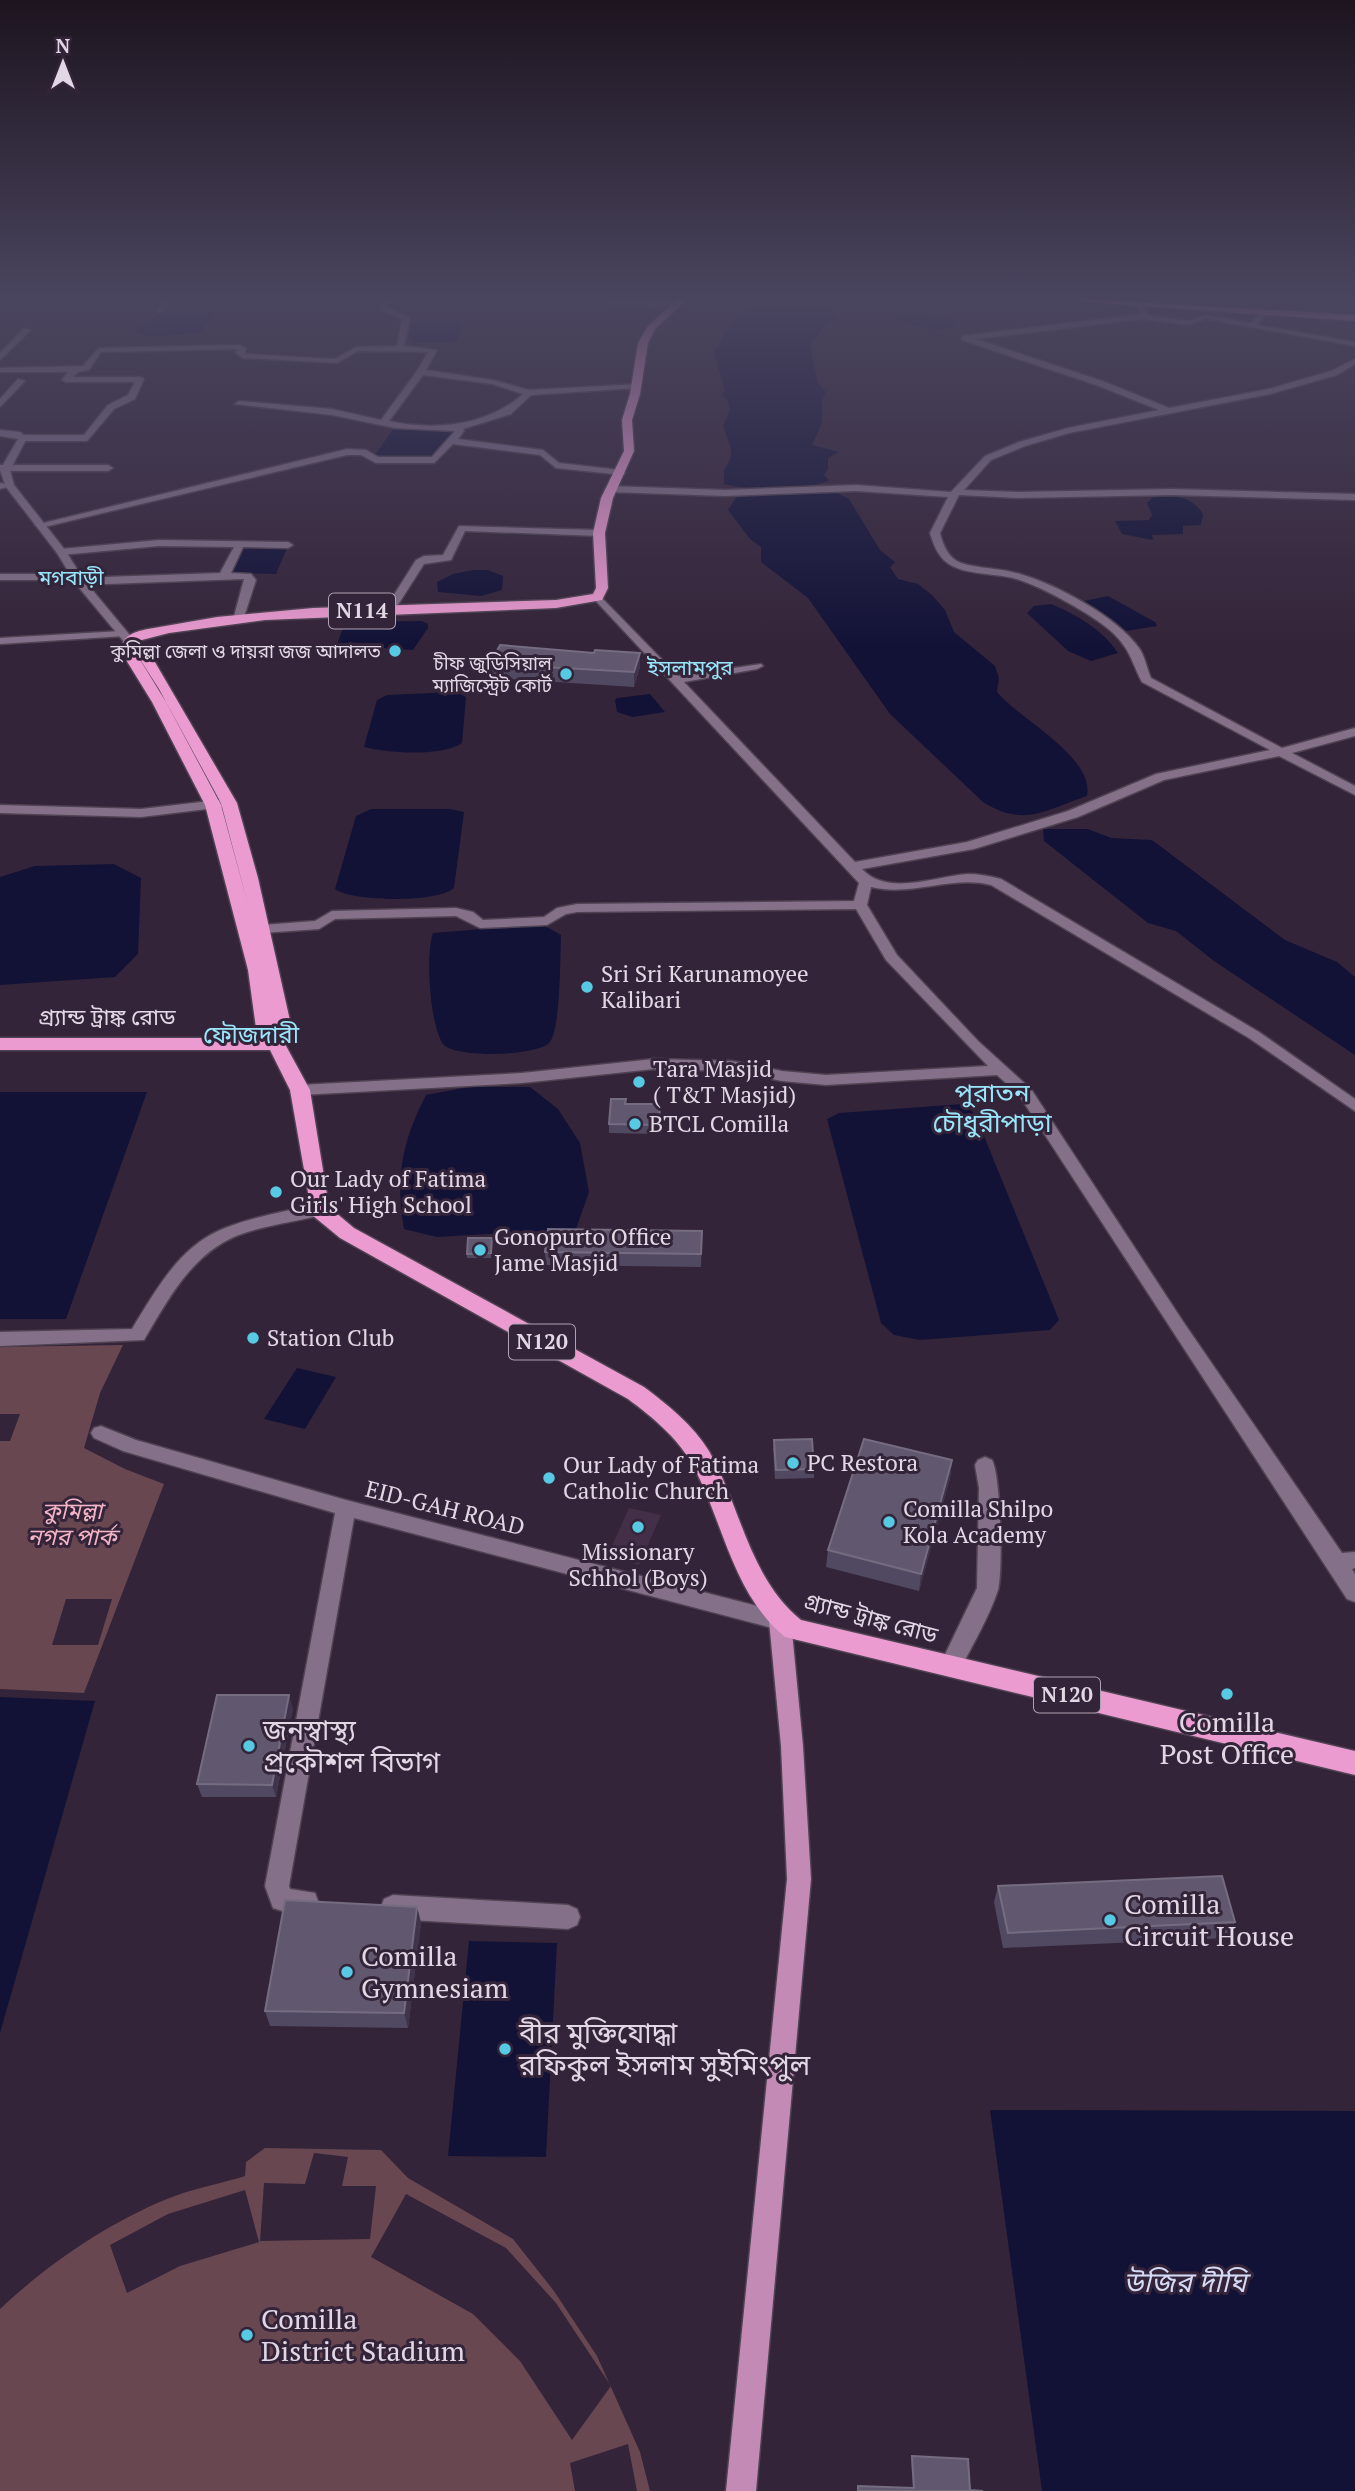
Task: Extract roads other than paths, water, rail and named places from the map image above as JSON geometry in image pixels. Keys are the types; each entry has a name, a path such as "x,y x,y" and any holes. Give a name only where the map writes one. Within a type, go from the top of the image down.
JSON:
{"highway":[{"path":"597,597 602,588 600,533 610,489 629,451 628,415"},
{"name":"N114","path":"125,638 238,620 390,609 556,604 597,597"},
{"path":"125,638 127,650 152,678 221,804 262,929 282,1025 276,1044"},
{"path":"221,804 257,970 265,1028 300,1090 320,1210"},
{"name":"গ্র্যান্ড ট্রাঙ্ক রোড","path":"0,1044 276,1044"},
{"name":"গ্র্যান্ড ট্রাঙ্ক রোড","path":"320,1210 347,1233 444,1290 636,1393 673,1421 701,1458 740,1550 780,1621 814,1635 1355,1763"}],"main road":[{"path":"741,2491 799,1879 792,1746 780,1621"}],"street":[{"path":"0,433 17,434 23,438 87,438 105,415"},
{"path":"347,415 383,423 457,428 498,415"},
{"path":"383,423 389,415"},
{"path":"1147,415 1068,431 1022,444 988,458 955,493 935,533 938,545 955,564 1017,576 1049,588 1123,635 1135,650 1146,680 1355,791"},
{"path":"40,525 337,454 361,451 376,460 434,460 460,430 457,428"},
{"path":"23,438 4,467 4,486 40,525 79,581 125,638"},
{"path":"452,441 543,453 560,466 620,473"},
{"path":"4,467 108,468"},
{"path":"610,489 725,493 856,488 1018,495 1172,492 1355,497"},
{"path":"390,609 422,559 445,560 462,528 600,533"},
{"path":"61,552 159,543 288,545"},
{"path":"224,576 240,544"},
{"path":"58,578 72,569"},
{"path":"0,578 58,578 79,581 247,576 251,580 238,620"},
{"path":"597,597 866,881 895,888 977,878 996,882 1254,1035 1355,1106"},
{"path":"0,641 125,638"},
{"path":"674,680 757,666"},
{"path":"852,867 969,846 1073,814 1160,777 1280,752 1355,732"},
{"path":"0,809 141,813 221,804"},
{"path":"866,881 860,905 891,957 973,1044 1025,1092 1176,1325 1346,1561 1355,1593"},
{"path":"262,929 319,925 332,915 456,912 468,915 480,924 547,921 562,911 578,908 860,905"},
{"path":"300,1090 522,1078 654,1064 732,1066 782,1076 826,1080 1002,1070"},
{"path":"0,1339 137,1335 185,1265 212,1242 229,1233 320,1210"},
{"name":"EID-GAH ROAD","path":"102,1433 131,1446 346,1508 780,1621"},
{"path":"950,1667 988,1588 989,1488 985,1465"},
{"path":"323,1902 282,1900 276,1886 346,1508"},
{"path":"364,1905 568,1917"}],"water":[{"path":"727,415 822,415 822,423 812,445 839,452 828,458 828,469 824,475 829,481 776,489 724,484 724,470 731,453 723,426"},
{"path":"394,428 455,431 433,457 374,456"},
{"path":"766,493 837,493 849,499 880,550 895,562 890,567 898,579 918,584 932,595 945,610 954,632 995,666 999,678 997,692 1068,753 1086,781 1087,796 1046,811 1023,815 998,810 983,802 890,714 808,598 761,562 761,547 750,539 728,510 737,496"},
{"path":"1152,498 1182,498 1195,505 1203,514 1201,525 1183,526 1183,534 1152,535 1153,540 1122,534 1115,521 1149,520 1152,515 1147,503"},
{"path":"243,546 288,546 276,574 230,573"},
{"path":"488,570 503,576 502,590 481,596 438,592 437,582 453,574"},
{"path":"1108,596 1155,622 1157,626 1126,631 1079,602"},
{"path":"1051,604 1088,624 1112,644 1118,653 1091,661 1068,651 1027,613 1034,606"},
{"path":"422,621 428,624 428,628 413,650 337,645 342,630 358,622"},
{"path":"456,692 466,697 462,743 428,752 386,751 364,747 377,700 387,695"},
{"path":"650,694 665,712 632,717 617,712 617,698"},
{"path":"371,809 450,809 464,812 454,888 431,896 395,899 359,896 335,889 356,816"},
{"path":"1043,829 1088,829 1111,838 1152,840 1285,940 1337,962 1355,977 1355,1055 1214,961 1176,931 1148,923 1044,841"},
{"path":"114,864 141,878 138,954 115,977 0,985 0,877 35,866"},
{"path":"545,926 561,935 558,1007 550,1042 543,1047 515,1053 479,1054 450,1049 443,1044 439,1035 432,1006 429,957 433,933"},
{"path":"469,1087 530,1087 558,1109 580,1143 589,1192 576,1229 437,1237 404,1229 401,1176 406,1144 418,1112 426,1095"},
{"path":"0,1092 147,1092 66,1319 0,1319"},
{"path":"963,1104 975,1114 1059,1320 1050,1330 920,1340 894,1335 881,1323 827,1119 839,1113"},
{"path":"297,1368 336,1377 305,1429 264,1419"},
{"path":"0,1697 95,1701 0,2033"},
{"name":"বীর মুক্তিযোদ্ধা রফিকুল ইসলাম সুইমিংপুল","path":"469,1941 557,1943 546,2157 448,2156"},
{"name":"উজির দীঘি","path":"990,2110 1355,2111 1355,2491 1042,2491"}],"place":[{"name":"কুমিল্লা জেলা ও দায়রা জজ আদালত","path":"395,651"},
{"name":"চীফ জুডিসিয়াল ম্যাজিস্ট্রেট কোর্ট","path":"566,674"},
{"name":"Sri Sri Karunamoyee Kalibari","path":"587,987"},
{"name":"Tara Masjid ( T&T Masjid)","path":"639,1082"},
{"name":"BTCL Comilla","path":"635,1124"},
{"name":"Our Lady of Fatima Girls' High School","path":"276,1192"},
{"name":"Gonopurto Office Jame Masjid","path":"480,1250"},
{"name":"Station Club","path":"253,1338"},
{"name":"PC Restora","path":"793,1463"},
{"name":"Our Lady of Fatima Catholic Church","path":"549,1478"},
{"name":"Comilla Shilpo Kola Academy","path":"889,1522"},
{"name":"Missionary Schhol (Boys)","path":"638,1527"},
{"name":"Comilla Post Office","path":"1227,1694"},
{"name":"জনস্বাস্থ্য প্রকৌশল বিভাগ","path":"249,1746"},
{"name":"Comilla Circuit House","path":"1110,1920"},
{"name":"Comilla Gymnesiam","path":"347,1972"},
{"name":"বীর মুক্তিযোদ্ধা রফিকুল ইসলাম সুইমিংপুল","path":"505,2049"},
{"name":"Comilla District Stadium","path":"247,2335"}],"district":[{"name":"মগবাড়ী","path":"71,578"},
{"name":"ইসলামপুর","path":"690,668"},
{"name":"ফৌজদারী","path":"251,1035"},
{"name":"পুরাতন চৌধুরীপাড়া","path":"992,1108"}],"park label":[{"name":"কুমিল্লা নগর পার্ক","path":"72,1524"}]}
